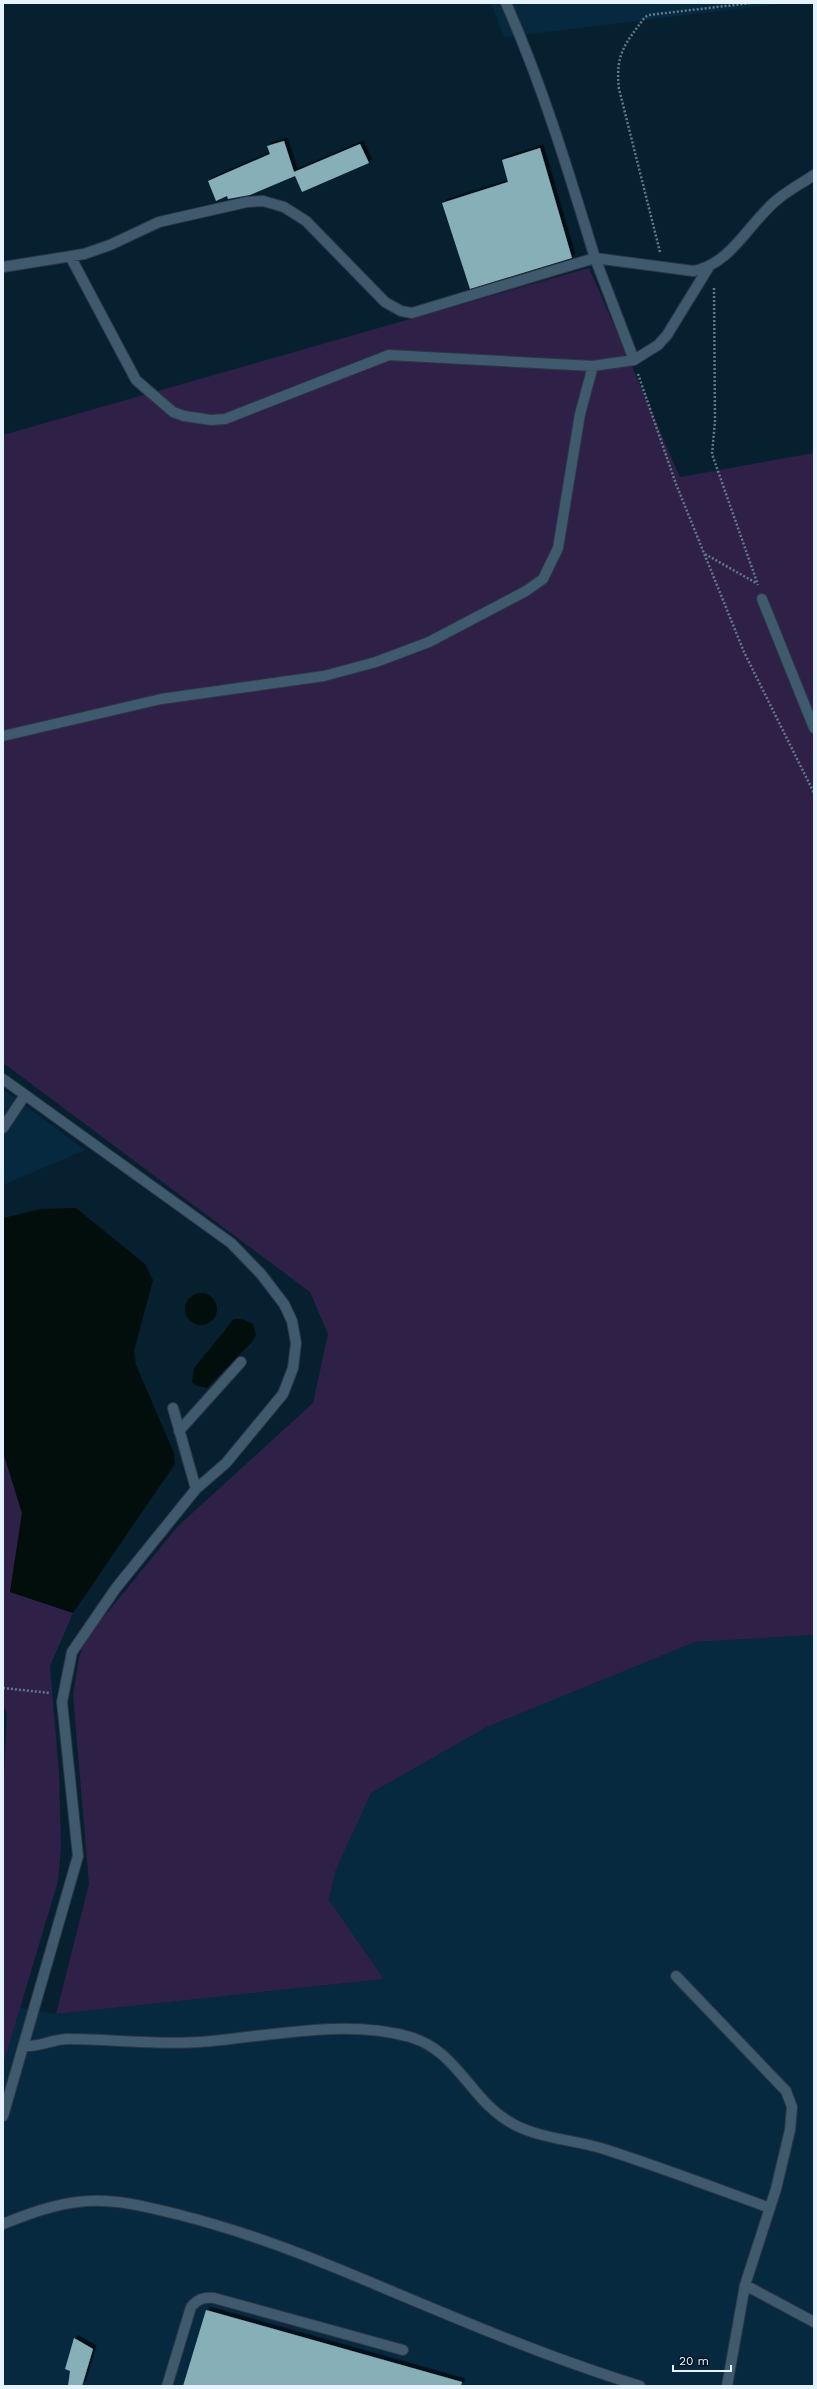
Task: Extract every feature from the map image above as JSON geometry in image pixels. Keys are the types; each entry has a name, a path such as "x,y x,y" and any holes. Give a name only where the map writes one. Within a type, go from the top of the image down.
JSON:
{"lane":[{"path":"506,3 537,76 595,258 634,360"},
{"path":"3,267 70,256 110,245 159,222 247,202 263,201 284,207 306,221 385,302 401,310 412,313 595,258 693,271 719,260 778,199 814,175"},
{"path":"70,256 136,380 173,412 184,416 211,420 225,419 389,355 593,366 634,360 658,345 667,335 710,265"},
{"path":"3,736 161,699 324,676 376,662 429,642 526,591 543,579 558,548 580,414 593,366"},
{"path":"762,599 814,728"},
{"path":"3,1079 231,1243 261,1274 284,1304 292,1321 296,1342 293,1368 283,1394 226,1463 196,1489 116,1588 72,1652 62,1702 78,1856 25,2046 3,2116"},
{"path":"3,1128 25,1095"},
{"path":"179,1431 241,1362"},
{"path":"173,1408 196,1489"},
{"path":"676,1976 786,2091 792,2107 790,2130 770,2208 745,2285 727,2386"},
{"path":"25,2046 35,2046 65,2039 198,2042 329,2030 372,2031 410,2037 431,2045 444,2054 493,2112 517,2126 602,2148 770,2208"},
{"path":"3,2224 41,2210 70,2203 104,2201 143,2206 216,2224 275,2243 538,2350 640,2386"},
{"path":"745,2285 814,2322"},
{"path":"167,2386 191,2307 198,2300 206,2297 402,2350"}],"path":[{"path":"664,267 619,89 616,70 620,55 626,42 645,17 649,15 751,3"},
{"path":"710,265 714,286 715,421 712,454 762,599"},
{"path":"634,360 676,484 744,652 814,793"},
{"path":"704,554 757,583"},
{"path":"3,1688 64,1694"}],"shaded area":[{"path":"491,3 786,3 504,37"},
{"path":"589,268 680,477 814,453 814,1635 695,1642 487,1727 371,1793 335,1872 329,1900 384,1979 56,2014 89,1884 73,1695 79,1658 85,1640 178,1526 313,1403 328,1334 310,1292 6,1065 3,1065 3,435"},
{"path":"3,1089 85,1150 3,1185"},
{"path":"76,1208 145,1264 153,1280 134,1351 136,1365 174,1453 175,1464 73,1613 10,1592 22,1513 3,1452 3,1218 41,1209"},
{"path":"198,1293 204,1293 214,1300 217,1309 216,1315 210,1322 204,1325 198,1325 188,1318 185,1312 185,1306 192,1296"},
{"path":"234,1319 242,1319 253,1324 256,1335 252,1342 207,1388 197,1386 192,1382 194,1368"},
{"path":"3,1452 22,1513 10,1592 73,1613 50,1666 59,1772 61,1848 58,1881 3,2065 3,1794 7,1714 3,1705"},
{"path":"814,1635 814,2386 3,2386 3,2065 20,2008 56,2014 384,1979 329,1900 335,1872 371,1793 487,1727 695,1642"}],"building":[{"path":"284,141 294,172 360,144 369,163 302,192 295,176 250,195 228,199 227,196 216,201 208,181 270,154 267,146"},
{"path":"540,148 572,258 470,289 442,203 508,182 502,160"},
{"path":"206,2310 462,2382 461,2386 183,2386"},
{"path":"74,2338 93,2349 82,2386 68,2386 70,2371 65,2369"}]}
